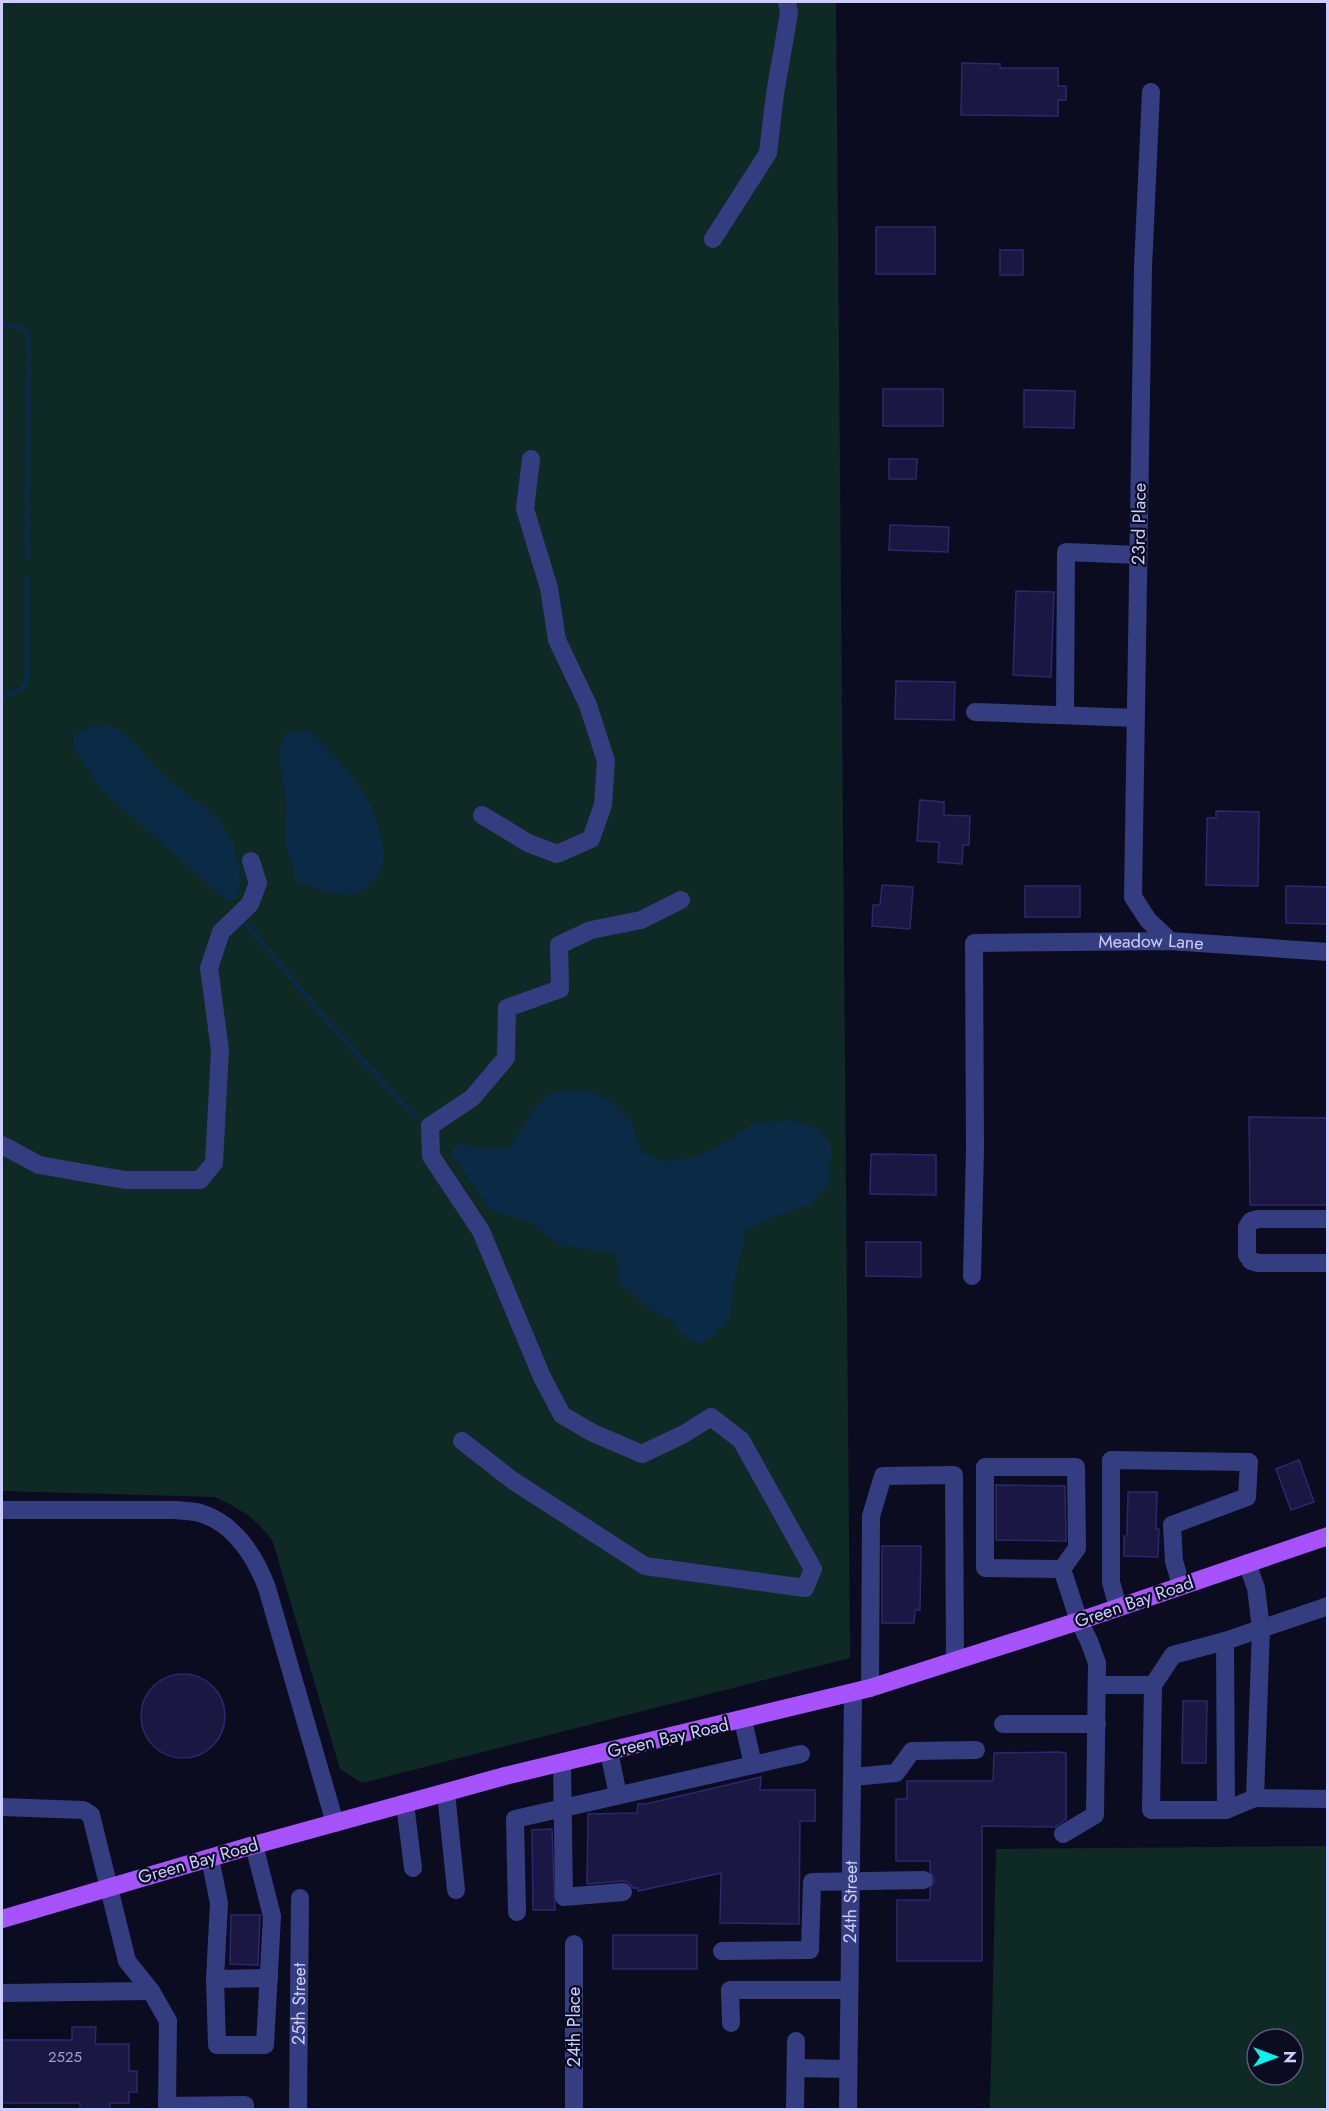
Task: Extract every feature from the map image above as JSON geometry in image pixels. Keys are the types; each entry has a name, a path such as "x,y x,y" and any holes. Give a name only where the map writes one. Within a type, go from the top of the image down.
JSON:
{"main road":[{"name":"Green Bay Road","path":"2,1919 254,1845 446,1793 861,1690 1079,1621 1328,1536"}],"street":[{"path":"713,238 768,153 775,94 789,13 787,2"},
{"name":"23rd Place","path":"1151,92 1143,267 1133,897 1148,920 1170,941"},
{"path":"482,815 528,843 557,854 591,839 603,805 606,761 588,705 557,640 549,588 525,509 531,459"},
{"path":"1065,715 1066,552 1138,555"},
{"path":"975,712 1136,718"},
{"path":"2,1145 39,1165 125,1180 200,1180 214,1163 220,1050 209,968 221,932 250,904 258,884 251,861"},
{"path":"462,1441 512,1480 645,1566 805,1588 813,1569 741,1440 711,1417 684,1434 642,1454 562,1415 542,1377 481,1231 430,1156 430,1126 472,1098 506,1058 507,1008 560,989 559,945 591,930 641,920 681,900"},
{"name":"Meadow Lane","path":"972,1276 975,1149 974,943 1170,941 1328,952"},
{"path":"1328,1219 1257,1219 1251,1221 1246,1227 1247,1256 1251,1261 1258,1263 1328,1263"},
{"path":"1118,1607 1111,1582 1111,1460 1249,1462 1247,1497 1172,1525 1174,1561 1181,1585"},
{"path":"985,1467 1076,1467 1077,1548 1062,1569 985,1568 985,1467"},
{"name":"24th Street","path":"848,2109 853,1777 861,1690 871,1516 883,1476 954,1475 955,1661"},
{"path":"2,1510 199,1512 215,1519 232,1531 254,1558 267,1588 335,1823"},
{"path":"1247,1563 1256,1588 1261,1629 1255,1798"},
{"path":"1062,1569 1079,1621 1097,1663 1095,1815 1063,1834"},
{"path":"1328,1606 1225,1641 1173,1655 1153,1685 1150,1810 1226,1810 1255,1798 1328,1799"},
{"path":"1225,1641 1226,1810"},
{"path":"1097,1685 1153,1685"},
{"path":"743,1720 753,1764"},
{"path":"1003,1724 1097,1724"},
{"path":"853,1777 896,1773 912,1751 976,1750"},
{"path":"609,1752 618,1796"},
{"path":"517,1912 515,1819 801,1754"},
{"path":"562,1763 564,1897 622,1892"},
{"path":"446,1793 456,1890"},
{"path":"405,1804 413,1868"},
{"path":"2,1807 83,1810 91,1815 127,1960 151,1991 168,2021 167,2108 245,2105 245,2109"},
{"path":"210,1858 219,1903 214,1979 217,2045 266,2045 272,1916 254,1845"},
{"path":"722,1951 810,1950 812,1882 924,1880"},
{"name":"25th Street","path":"298,2109 300,1898"},
{"name":"24th Place","path":"574,1944 574,2109"},
{"path":"214,1979 269,1978"},
{"path":"731,2023 730,1989 849,1990"},
{"path":"2,1993 151,1991"},
{"path":"795,2109 796,2041"},
{"path":"796,2068 848,2069"}],"green space":[{"path":"2,2 836,2 850,1658 362,1783 340,1769 273,1542 254,1520 215,1497 2,1491"},
{"path":"1327,1846 1327,2109 990,2109 996,1849"}],"water":[{"path":"111,725 139,748 157,769 212,814 224,828 234,847 239,867 237,898 228,902 102,790 74,749 73,736 89,727"},
{"path":"309,731 333,755 362,790 371,805 379,828 384,851 381,869 365,889 354,894 333,893 297,882 284,840 287,809 279,749 286,733"},
{"path":"590,1090 614,1104 632,1123 641,1151 664,1162 694,1157 716,1147 756,1123 792,1120 818,1128 832,1147 828,1185 810,1205 769,1219 746,1230 735,1279 730,1320 712,1338 699,1344 684,1337 672,1321 651,1310 619,1282 616,1253 560,1246 533,1224 490,1210 451,1153 456,1143 487,1149 509,1148 536,1107 553,1091"}],"building":[{"path":"962,63 1000,64 1000,68 1058,68 1058,86 1066,86 1066,100 1058,100 1058,116 961,115"},
{"path":"876,227 935,227 935,274 876,274"},
{"path":"1000,250 1023,250 1023,275 1000,275"},
{"path":"883,389 943,389 943,426 883,426"},
{"path":"1024,390 1075,391 1074,428 1024,427"},
{"path":"889,459 917,459 916,479 889,479"},
{"path":"890,525 949,527 948,552 889,550"},
{"path":"1016,591 1054,592 1051,677 1013,675"},
{"path":"896,681 955,682 954,720 895,719"},
{"path":"920,800 944,802 944,815 970,816 969,845 963,845 962,864 938,862 939,842 917,841"},
{"path":"1216,811 1259,812 1258,886 1206,885 1207,818 1216,818"},
{"path":"882,885 913,887 910,929 872,926 873,905 880,905"},
{"path":"1025,886 1080,886 1080,917 1025,917"},
{"path":"1286,886 1328,887 1328,924 1286,923"},
{"path":"1249,1117 1328,1118 1328,1205 1250,1205"},
{"path":"871,1154 936,1155 936,1195 870,1194"},
{"path":"866,1242 921,1242 921,1277 866,1276"},
{"path":"1299,1460 1314,1502 1291,1510 1276,1469"},
{"path":"996,1485 1065,1486 1066,1541 996,1540"},
{"path":"1128,1492 1157,1492 1158,1557 1124,1556"},
{"path":"882,1546 921,1546 920,1610 915,1610 914,1623 882,1623"},
{"path":"183,1674 199,1677 213,1686 222,1700 225,1716 222,1732 213,1746 199,1755 183,1758 167,1755 153,1746 144,1732 141,1716 144,1700 153,1686 167,1677"},
{"path":"1183,1701 1207,1701 1206,1763 1182,1763"},
{"path":"994,1753 1066,1753 1066,1819 1055,1827 982,1826 982,1961 897,1961 897,1900 930,1900 930,1889 935,1880 930,1871 930,1861 896,1861 896,1799 907,1799 907,1781 993,1781"},
{"path":"761,1777 760,1790 815,1790 815,1821 800,1821 799,1924 720,1923 721,1873 638,1891 638,1888 633,1888 628,1882 623,1881 587,1884 588,1814 637,1813 638,1804"},
{"path":"552,1829 555,1910 533,1910 532,1830"},
{"path":"231,1915 260,1915 258,1965 230,1964"},
{"path":"613,1935 697,1935 697,1969 613,1969"},
{"path":"72,2027 96,2027 95,2044 129,2044 129,2071 137,2071 137,2092 129,2092 129,2103 110,2103 110,2109 80,2109 80,2103 2,2103 2,2040 72,2040"}],"waterway":[{"path":"2,324 24,328 29,337 27,556"},
{"path":"2,698 21,689 27,681 27,578"},
{"path":"247,925 329,1023 415,1117"}]}
